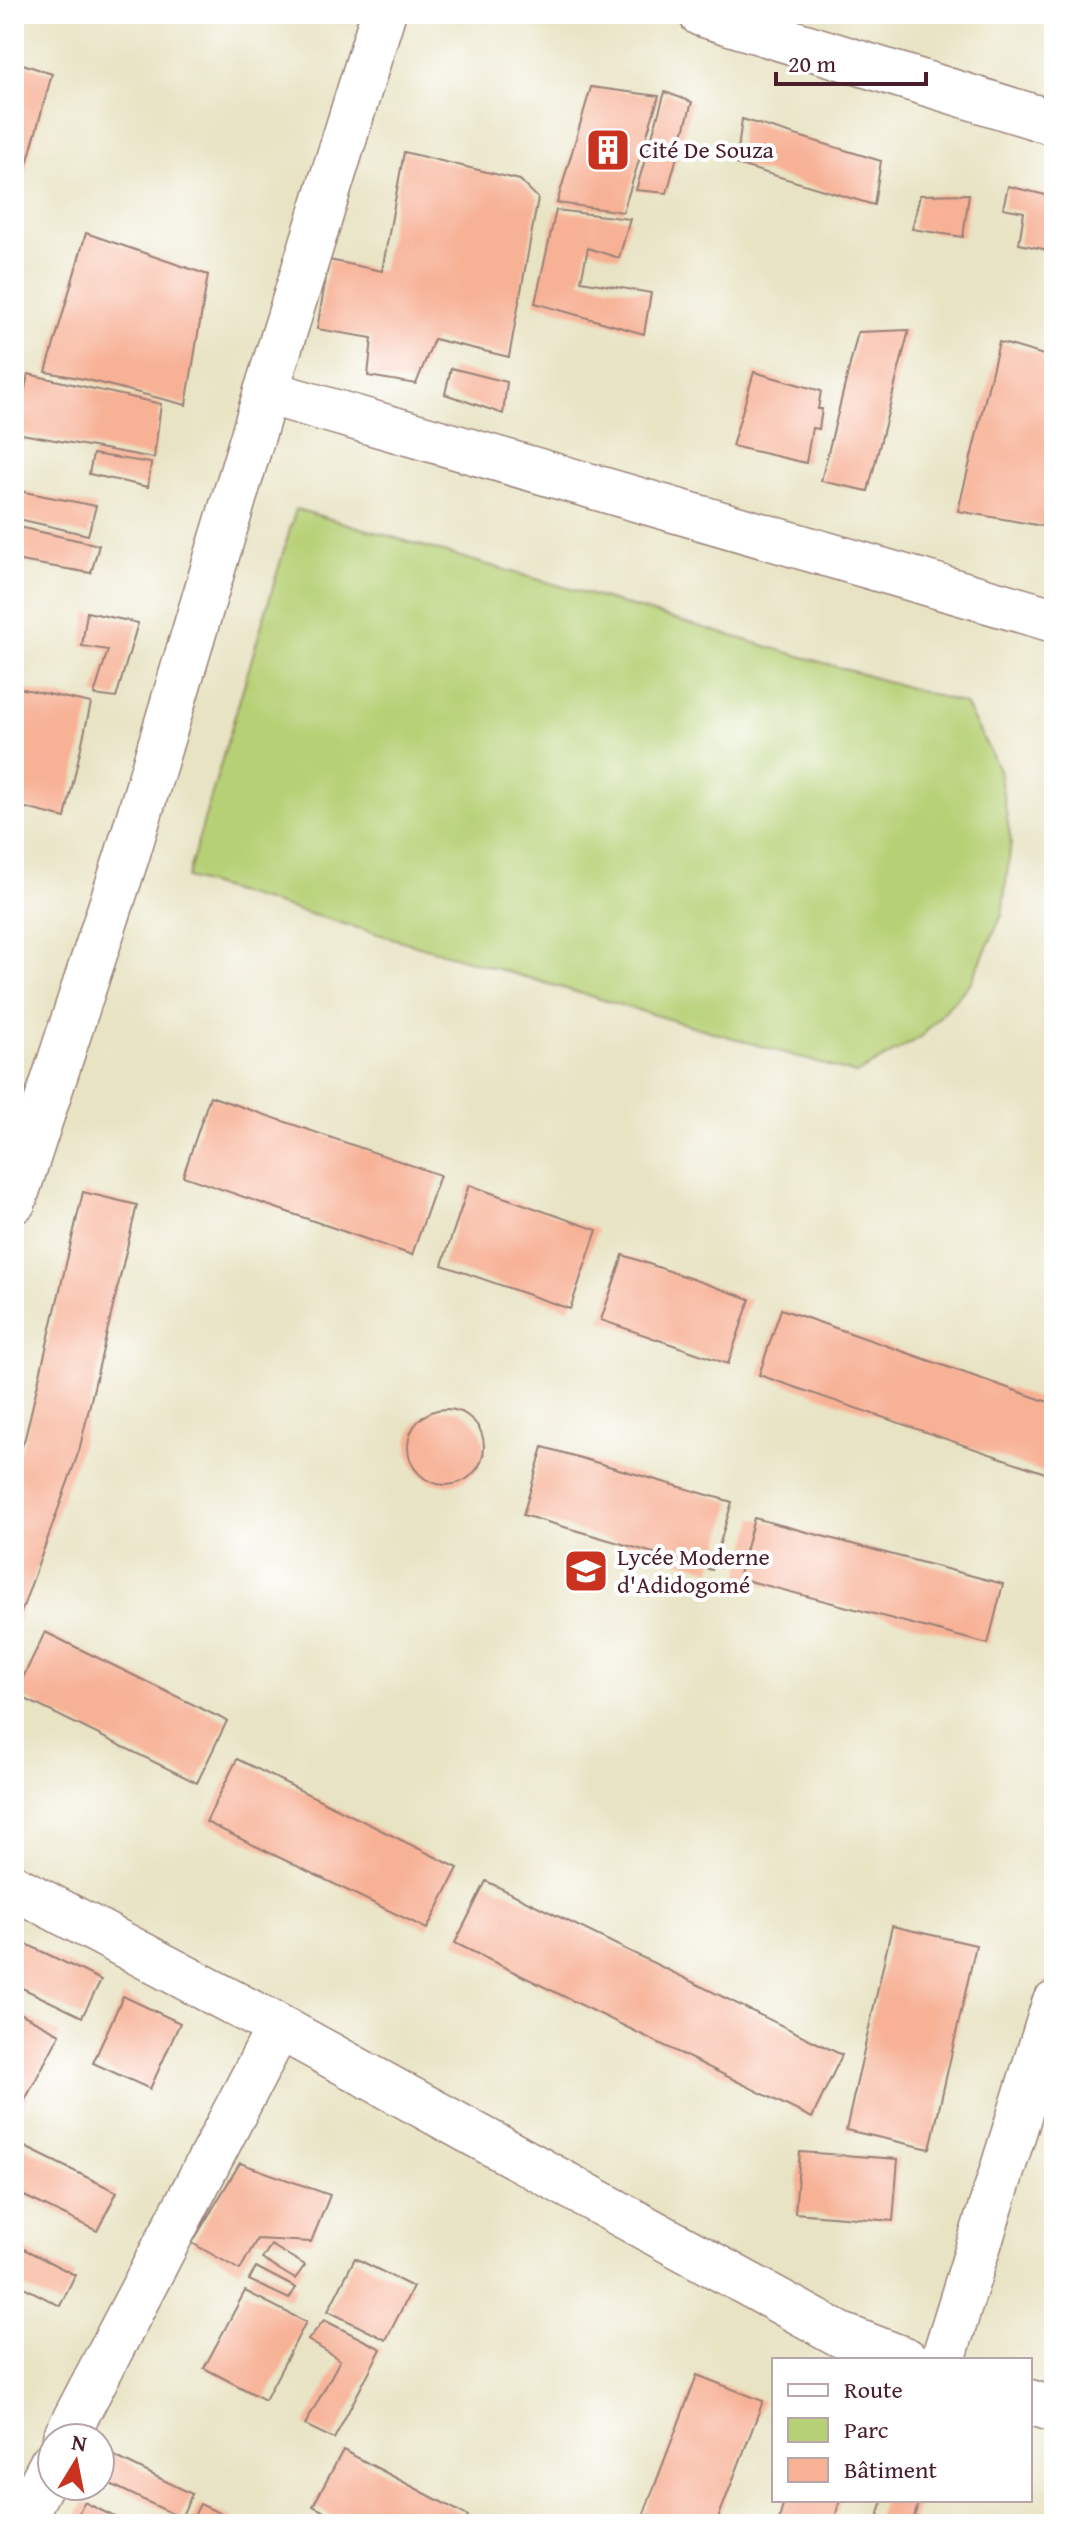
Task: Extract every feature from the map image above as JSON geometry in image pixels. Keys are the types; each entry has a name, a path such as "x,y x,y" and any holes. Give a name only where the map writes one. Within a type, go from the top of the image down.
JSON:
{"street":[{"path":"14,1201 127,856 383,14"},
{"path":"701,14 1054,123"},
{"path":"266,392 1054,620"},
{"path":"14,1887 279,2027 841,2335 901,2358"},
{"path":"944,2358 1054,2004"},
{"path":"73,2422 279,2027"},
{"path":"1032,2403 1054,2410"},
{"path":"20,2524 36,2494"}],"green space":[{"path":"296,509 965,704 999,769 1011,842 1002,915 971,982 921,1037 856,1074 187,878"}],"building":[{"path":"14,61 52,74 17,200 14,200"},
{"name":"Cité De Souza","path":"591,87 659,96 623,212 557,203"},
{"path":"665,92 692,102 667,193 636,190"},
{"path":"742,119 881,161 874,205 736,164"},
{"path":"404,152 520,180 538,198 509,357 434,339 416,384 368,376 372,338 317,329 329,260 382,271"},
{"path":"1008,186 1054,197 1048,250 1019,244 1024,212 1003,208"},
{"path":"969,194 963,237 912,229 920,195"},
{"path":"556,210 630,219 619,258 588,248 581,281 651,293 644,334 535,303"},
{"path":"86,233 208,275 186,405 46,372"},
{"path":"909,330 868,491 821,481 858,332"},
{"path":"999,342 1054,358 1054,528 958,511"},
{"path":"451,368 507,382 503,414 445,394"},
{"path":"754,372 821,391 819,429 812,428 806,463 732,446"},
{"path":"28,374 161,404 154,458 16,433"},
{"path":"93,454 151,463 148,487 89,474"},
{"path":"14,490 96,506 88,535 14,518"},
{"path":"14,526 99,545 91,573 14,560"},
{"path":"87,612 138,623 116,698 94,695 108,650 82,646"},
{"path":"14,687 91,703 65,818 14,805"},
{"path":"210,1096 440,1175 412,1255 183,1176"},
{"path":"469,1185 597,1230 570,1309 442,1265"},
{"path":"83,1192 137,1205 79,1451 14,1632 14,1467 25,1438"},
{"path":"623,1255 750,1299 728,1364 601,1320"},
{"path":"781,1309 1054,1404 1054,1476 759,1375"},
{"path":"446,1409 461,1412 473,1420 481,1432 484,1447 481,1462 473,1474 461,1482 446,1485 431,1482 419,1474 411,1462 408,1447 411,1432 419,1420 431,1412"},
{"path":"543,1447 732,1502 712,1570 523,1515"},
{"path":"754,1518 1003,1584 988,1644 738,1578"},
{"path":"45,1632 227,1721 197,1783 15,1694"},
{"path":"237,1759 458,1868 427,1929 206,1822"},
{"path":"486,1881 842,2055 812,2118 455,1943"},
{"path":"892,1926 976,1945 930,2149 846,2130"},
{"path":"14,1938 101,1980 82,2017 14,1984"},
{"path":"123,1996 180,2023 150,2089 93,2063"},
{"path":"14,2010 60,2034 17,2115 14,2114"},
{"path":"21,2145 117,2192 97,2231 14,2191 14,2160"},
{"path":"800,2152 898,2159 893,2221 795,2213"},
{"path":"240,2163 330,2195 311,2242 257,2239 240,2270 192,2243"},
{"path":"14,2244 75,2275 60,2306 14,2282"},
{"path":"271,2245 305,2265 295,2279 262,2259"},
{"path":"355,2258 413,2287 386,2340 328,2311"},
{"path":"256,2267 296,2288 289,2299 249,2280"},
{"path":"245,2291 306,2322 265,2400 204,2368"},
{"path":"324,2320 381,2349 334,2439 305,2425 340,2360 308,2340"},
{"path":"697,2375 763,2401 716,2524 640,2524"},
{"path":"343,2450 468,2516 464,2524 347,2524 313,2506"},
{"path":"116,2457 192,2494 181,2518 116,2487"},
{"path":"84,2502 129,2524 73,2524"},
{"path":"784,2502 839,2502 833,2524 778,2524"},
{"path":"882,2502 918,2502 912,2524 876,2524"},
{"path":"200,2504 232,2519 230,2524 190,2524"}],"place":[{"name":"Cité De Souza","path":"608,150"},
{"name":"Lycée Moderne d'Adidogomé","path":"586,1571"}]}
